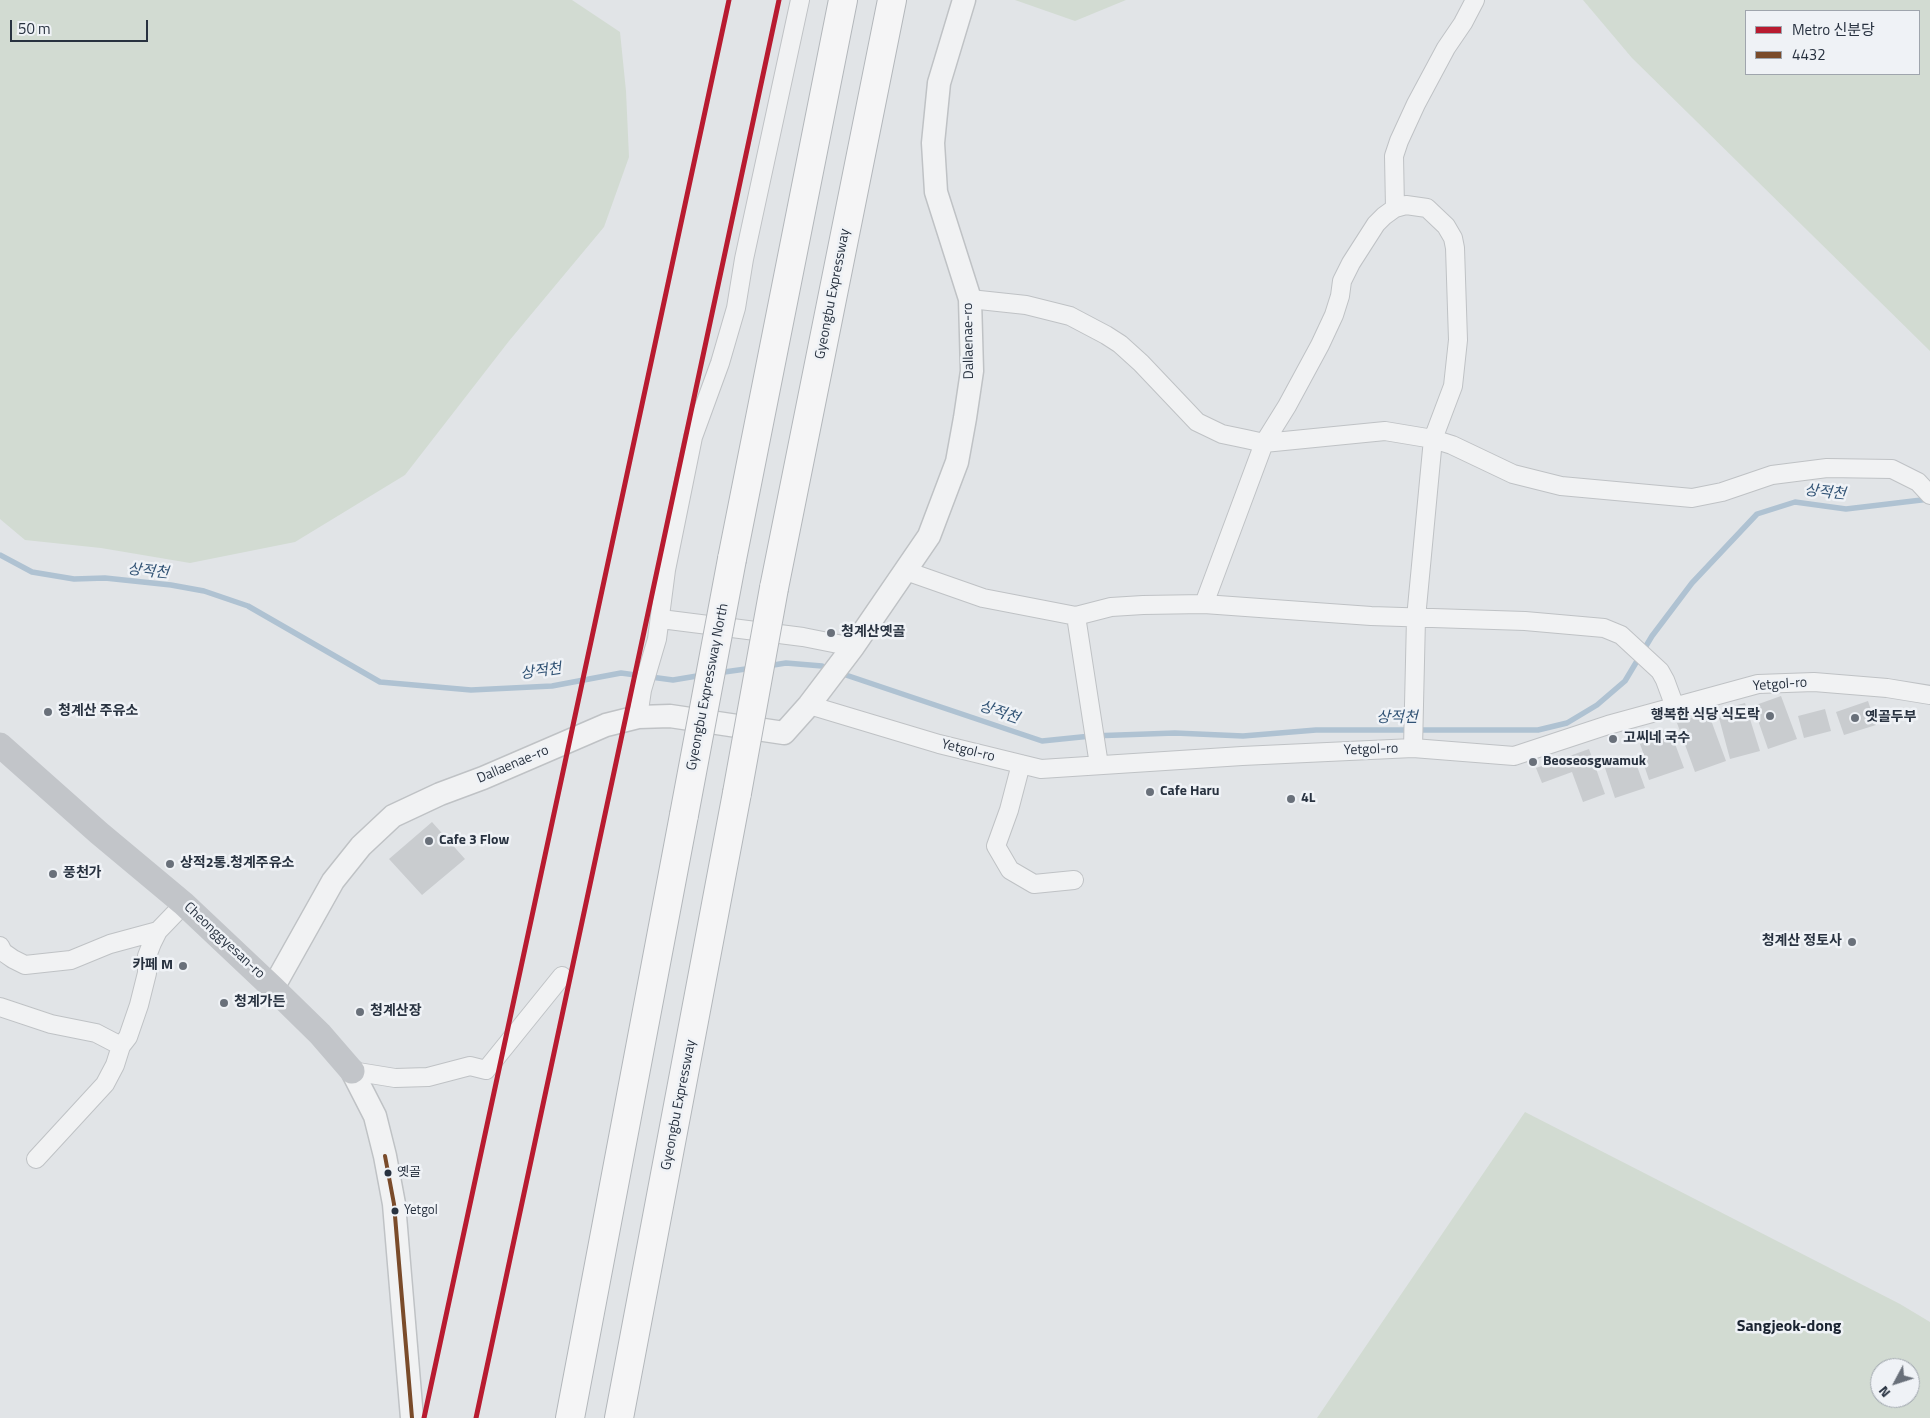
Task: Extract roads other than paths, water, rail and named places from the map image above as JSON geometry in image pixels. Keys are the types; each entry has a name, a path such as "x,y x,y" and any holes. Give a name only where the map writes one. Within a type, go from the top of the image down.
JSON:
{"highway":[{"name":"Gyeongbu Expressway North","path":"570,1418 732,559 843,0"},
{"name":"Gyeongbu Expressway","path":"619,1418 774,588 892,0"}],"main road":[{"name":"Cheonggyesan-ro","path":"2,752 184,904 320,1034 352,1071"}],"street":[{"path":"638,717 642,690 657,639 666,570 693,437 720,364 736,308 744,260 800,0"},
{"name":"Dallaenae-ro","path":"273,988 333,881 361,846 393,816 440,794 483,778 606,725 638,717 670,716 784,733 816,697 906,571 929,536 956,462 972,371 970,299 936,192 933,143 939,83 964,0"},
{"path":"1395,208 1394,156 1399,141 1416,104 1446,48 1463,23 1475,0"},
{"path":"1204,604 1264,443 1287,406 1320,345 1334,315 1342,281 1348,268 1376,224 1395,208 1406,205 1427,208 1446,226 1456,248 1458,340 1453,386 1432,439 1416,618 1413,748"},
{"path":"970,299 1026,305 1070,316 1120,344 1141,363 1197,422 1222,434 1264,443 1385,431 1432,439 1452,445 1513,474 1561,486 1692,498 1722,492 1772,475 1827,468 1892,469 1918,482 1930,495"},
{"path":"906,571 983,598 1076,616 1111,607 1204,604 1416,618 1448,617 1604,628 1626,640 1663,674 1675,707"},
{"path":"1076,616 1098,757"},
{"path":"661,618 802,637 848,653"},
{"name":"Yetgol-ro","path":"816,697 939,744 1041,769 1098,757 1413,748 1514,756 1608,725 1758,684 1814,682 1887,688 1930,695"},
{"path":"1021,764 1009,810 996,846 1010,870 1034,884 1074,880"},
{"path":"36,1159 105,1084 116,1065 121,1046 128,1037 139,1005 147,973 147,956 158,931 184,904"},
{"path":"0,946 3,952 25,965 71,960 110,944 158,931"},
{"path":"352,1071 395,1078 428,1077 470,1066 486,1070 562,976"},
{"path":"0,1008 51,1024 96,1033 121,1046"},
{"name":"Cheonggyesan-ro","path":"352,1071 375,1116 394,1204 412,1418"}],"waterway":[{"name":"상적천","path":"840,673 1042,741 1091,736 1175,733 1243,736 1316,730 1538,730 1567,723 1597,705 1625,681 1652,636 1692,583 1757,514 1795,502 1846,509 1930,499"},
{"name":"상적천","path":"0,555 32,572 74,579 105,578 171,585 204,591 248,606 380,682 471,690 552,686 621,673 673,680 703,675"},
{"name":"상적천","path":"767,666 786,663 822,666 829,669"},
{"name":"상적천","path":"717,673 753,668"}],"metro line":[{"name":"신분당","path":"424,1418 729,0"},
{"name":"신분당","path":"476,1418 779,0"}],"place":[{"name":"청계산옛골","path":"831,633"},
{"name":"청계산 주유소","path":"48,712"},
{"name":"행복한 식당 식도락","path":"1770,716"},
{"name":"옛골두부","path":"1855,718"},
{"name":"고씨네 국수","path":"1613,739"},
{"name":"Beoseosgwamuk","path":"1533,762"},
{"name":"Cafe Haru","path":"1150,792"},
{"name":"4L","path":"1291,799"},
{"name":"Cafe 3 Flow","path":"429,841"},
{"name":"상적2통.청계주유소","path":"170,864"},
{"name":"풍천가","path":"53,874"},
{"name":"청계산 정토사","path":"1852,942"},
{"name":"카페 M","path":"183,966"},
{"name":"청계가든","path":"224,1003"},
{"name":"청계산장","path":"360,1012"},
{"name":"옛골","path":"388,1173"},
{"name":"Yetgol","path":"395,1211"}],"district":[{"name":"Sangjeok-dong","path":"1789,1327"}]}
